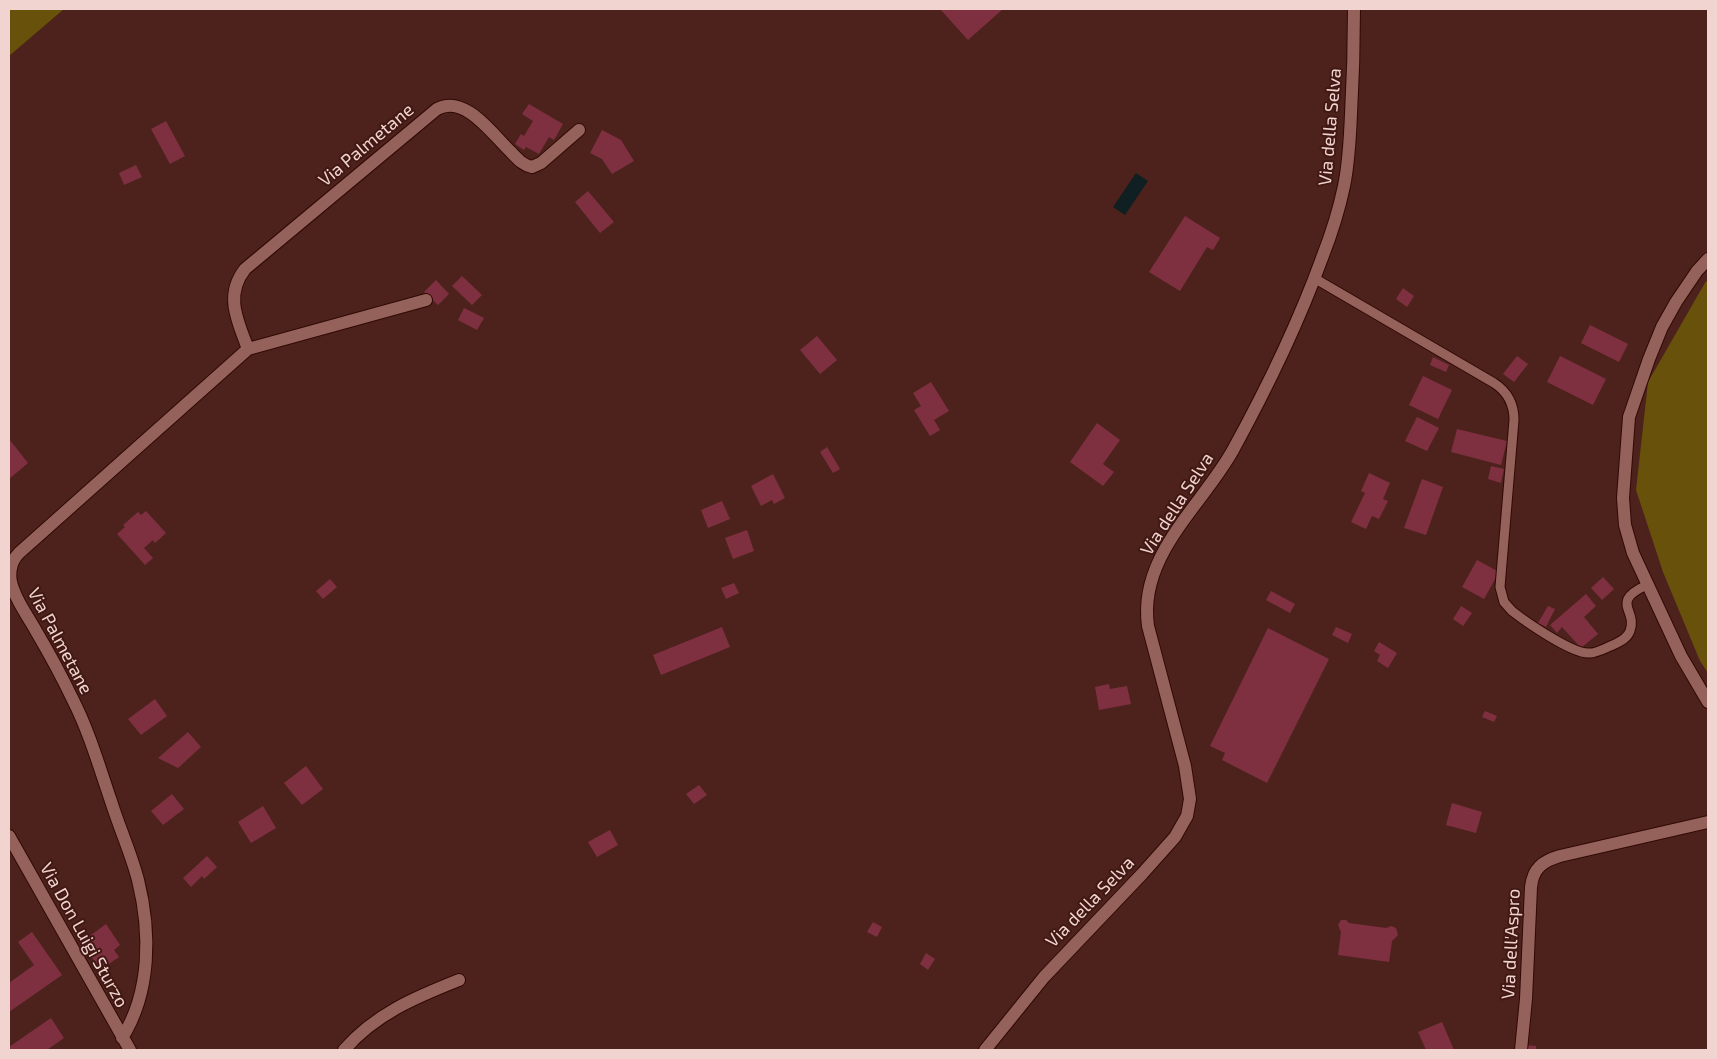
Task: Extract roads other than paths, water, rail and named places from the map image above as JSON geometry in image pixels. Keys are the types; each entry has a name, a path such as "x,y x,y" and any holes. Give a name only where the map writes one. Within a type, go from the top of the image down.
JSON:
{"street":[{"name":"Via della Selva","path":"985,1050 1044,976 1175,837 1187,816 1190,799 1186,773 1148,626 1147,604 1150,586 1156,566 1176,532 1218,474 1232,451 1277,364 1314,278 1334,223 1348,167 1354,63 1354,9"},
{"name":"Via Palmetane","path":"248,349 234,303 235,289 242,272 437,109 450,105 466,110 520,162 532,167 541,163 579,130"},
{"path":"1708,259 1682,293 1662,327 1649,359 1629,417 1624,488 1624,517 1630,544 1647,585 1681,656 1708,702"},
{"name":"Via Palmetane","path":"122,1038 137,1010 144,978 146,954 144,916 138,882 86,727 57,668 15,595 11,584 11,568 17,554 248,349 426,300"},
{"name":"Via dell'Aspro","path":"1520,1050 1526,999 1531,887 1533,876 1539,866 1548,860 1560,856 1708,822"},
{"name":"Via Don Luigi Sturzo","path":"9,836 130,1050"},
{"path":"344,1050 367,1027 389,1012 419,996 459,980"}],"lane":[{"path":"1314,278 1494,383 1510,399 1514,410 1514,420 1500,587 1504,602 1512,611 1574,650 1591,654 1621,641 1628,635 1631,622 1626,608 1628,598 1637,590 1647,585"}]}
